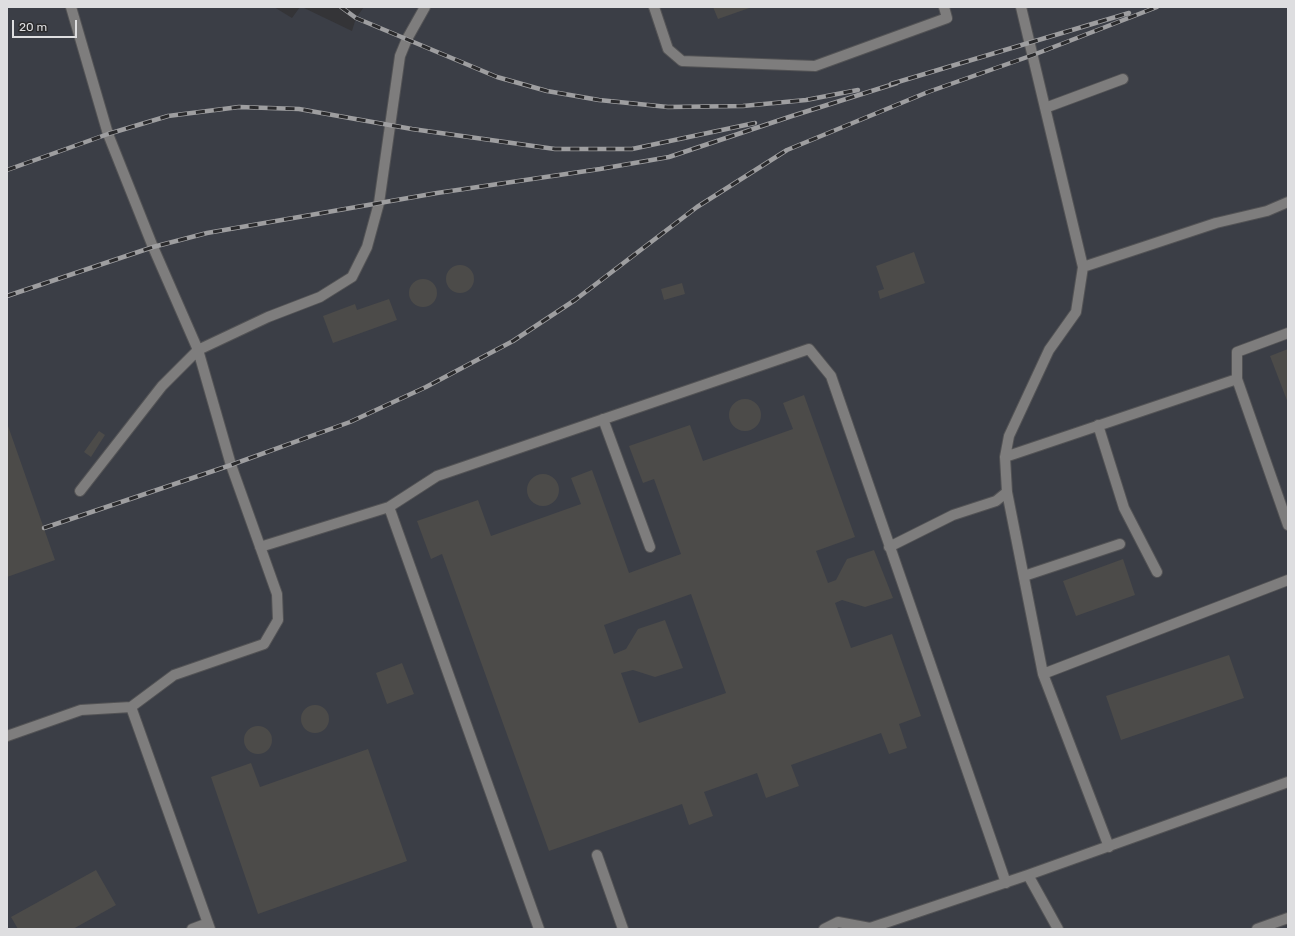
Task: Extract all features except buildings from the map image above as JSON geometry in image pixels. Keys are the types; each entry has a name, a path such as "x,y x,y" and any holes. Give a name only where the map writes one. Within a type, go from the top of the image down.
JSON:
{"lane":[{"path":"7,736 81,710 132,706 174,675 264,644 278,620 277,594 231,465 198,350 153,247 108,134 71,7"},
{"path":"80,491 162,386 198,350 268,317 320,297 352,277 367,247 379,203 400,56 407,39 425,7"},
{"path":"654,7 668,49 682,61 815,66 947,18 944,7"},
{"path":"1021,7 1083,267 1076,312 1049,350 1009,436 1005,457 1007,492 1043,674 1109,846"},
{"path":"1046,108 1122,79"},
{"path":"1083,267 1216,224 1267,211 1288,202"},
{"path":"1288,333 1237,352 1237,378 1288,525"},
{"path":"260,546 389,507 437,476 809,349 831,376 1006,883"},
{"path":"1005,457 1237,378"},
{"path":"603,419 650,547"},
{"path":"1098,425 1124,508 1157,572"},
{"path":"889,547 953,515 996,501 1007,492"},
{"path":"389,507 539,929"},
{"path":"1024,576 1120,544"},
{"path":"1043,674 1287,583"},
{"path":"132,706 209,926 192,929"},
{"path":"824,929 838,922 870,928 1006,883 1288,782"},
{"path":"597,855 623,929"},
{"path":"1028,875 1058,929"},
{"path":"1257,929 1288,918"}],"shaded area":[{"path":"7,7 274,7 292,18 300,7 302,7 352,31 356,18 364,7 1288,7 1288,929 7,929"}],"railway":[{"path":"341,7 356,18 497,77 547,91 599,100 668,107 743,106 806,100 858,90"},
{"path":"44,528 231,465 350,422 426,387 513,341 575,300 697,207 787,150 928,92 1033,55 1157,7"},
{"path":"891,84 1129,13"},
{"path":"7,296 153,247 207,233 437,193 600,169 669,157 897,83"},
{"path":"7,170 108,134 168,116 239,107 299,109 412,129 555,149 632,149 755,123"}]}
